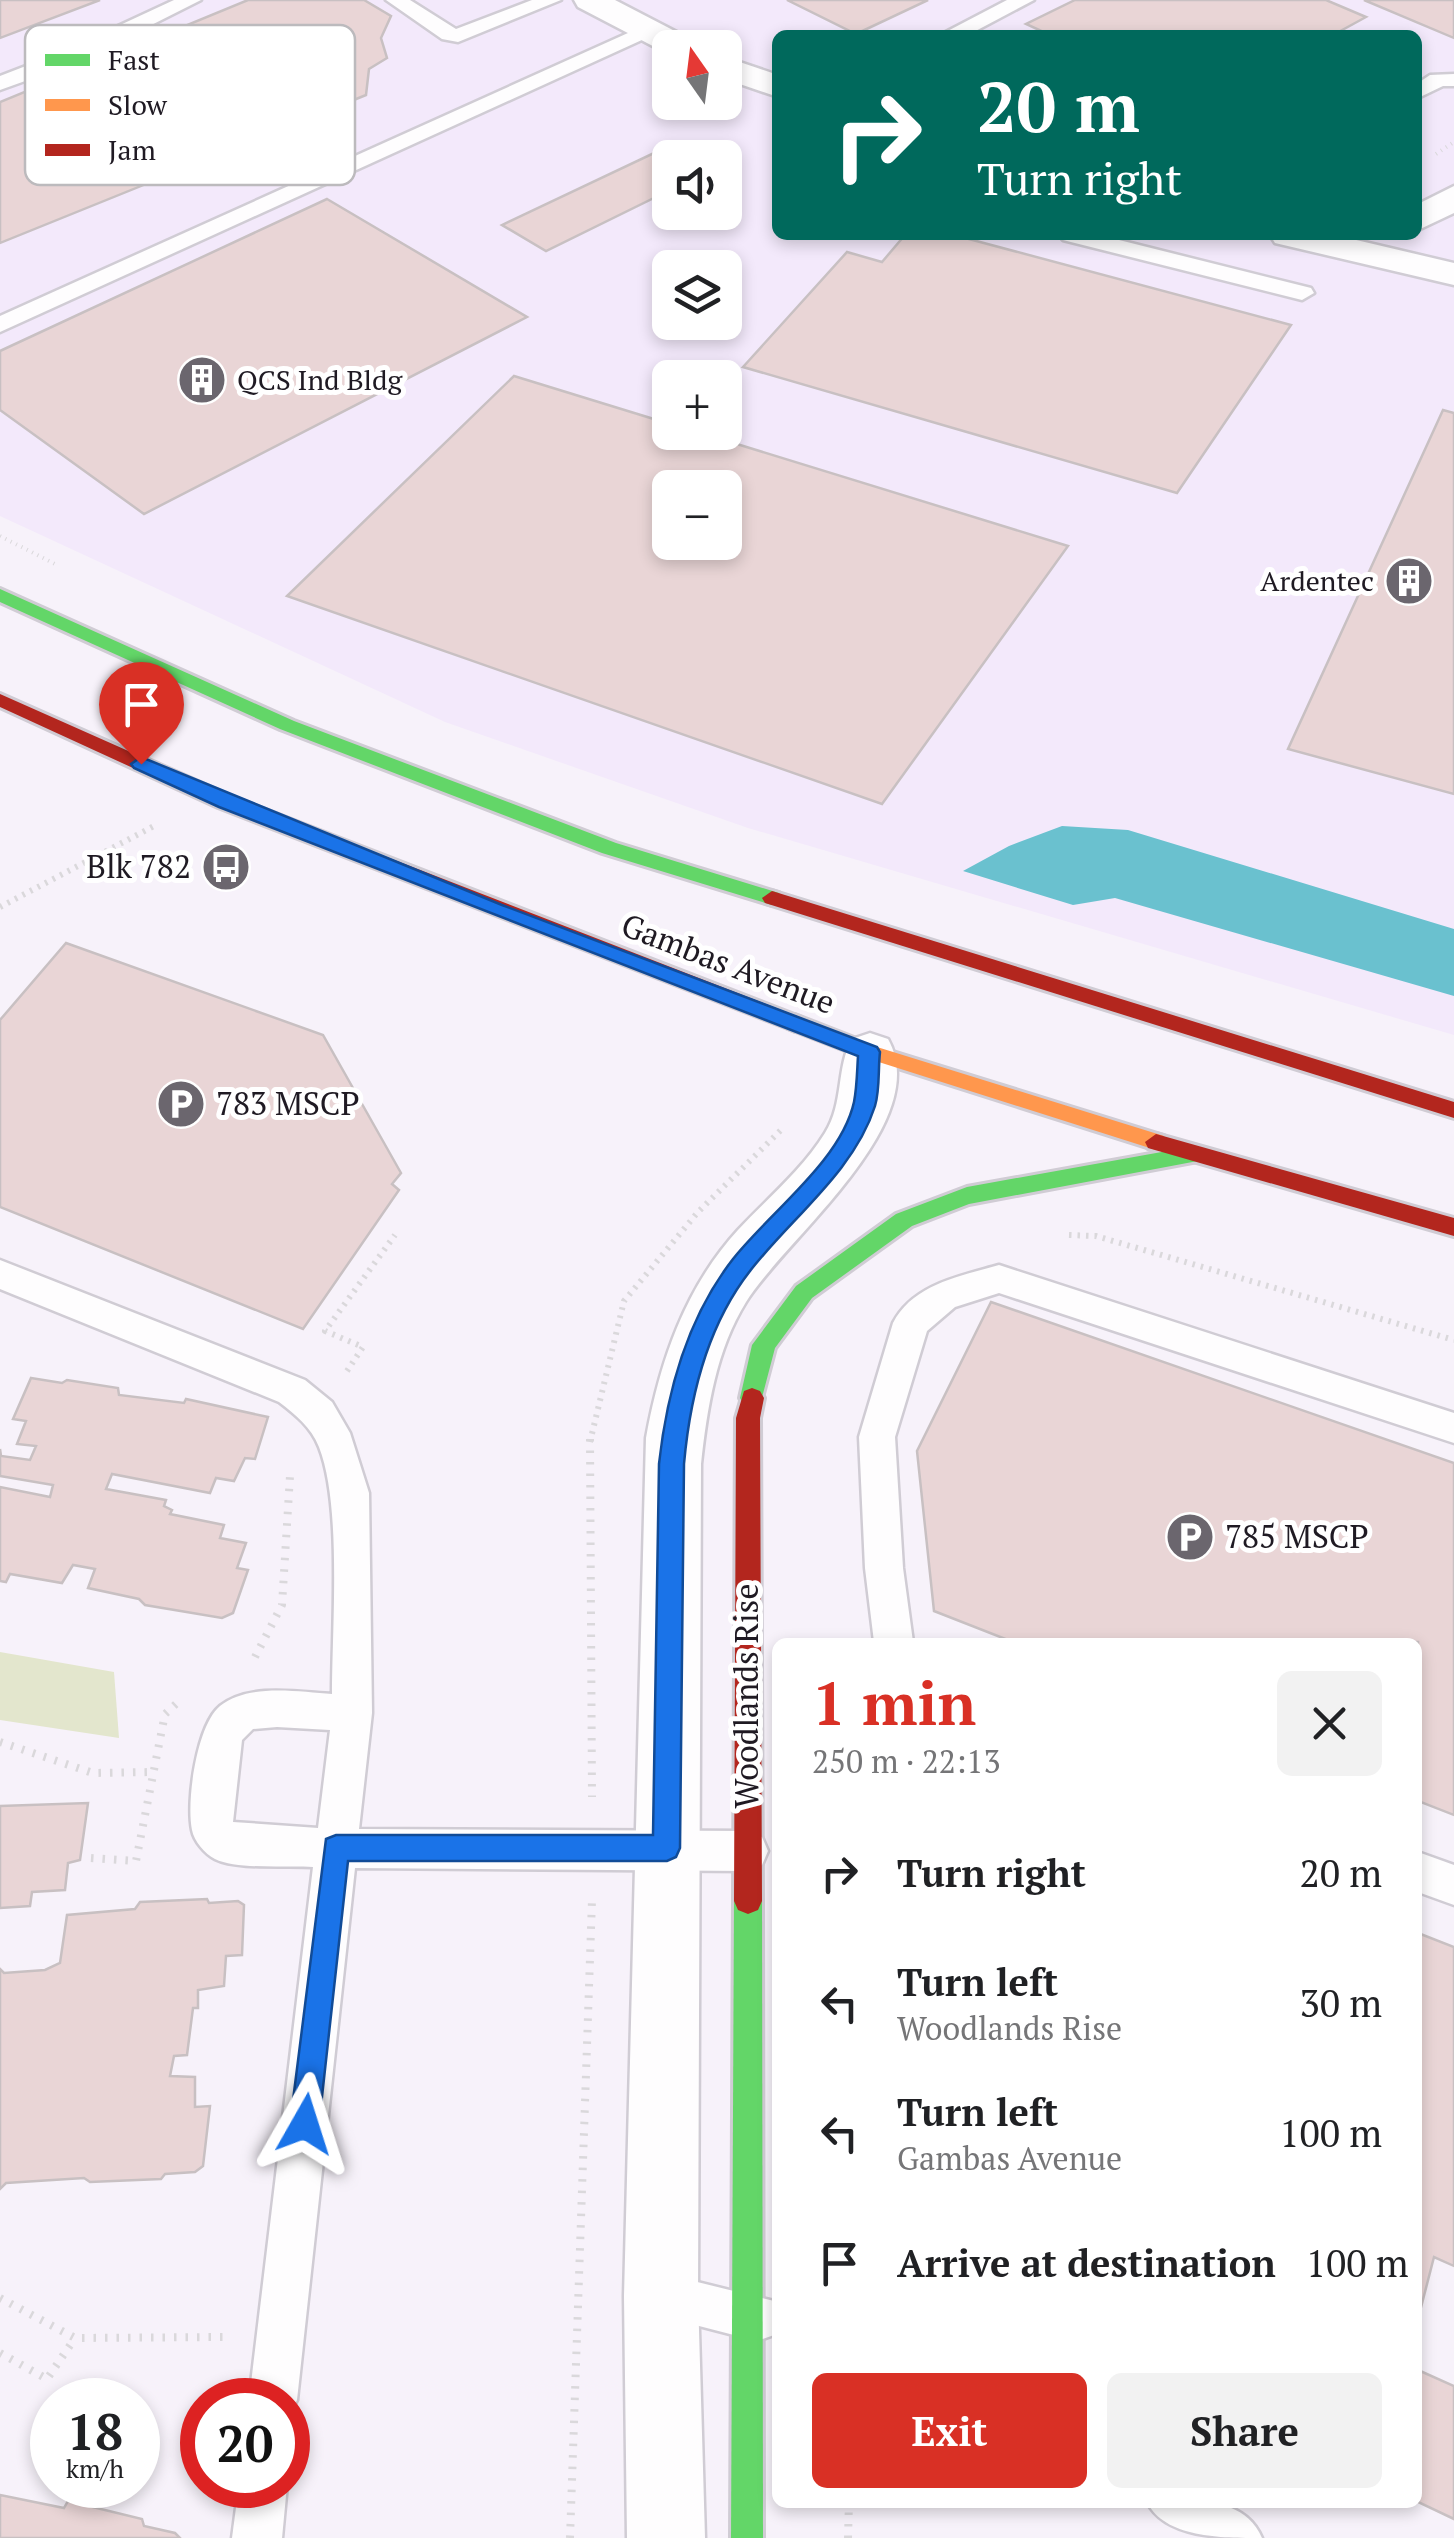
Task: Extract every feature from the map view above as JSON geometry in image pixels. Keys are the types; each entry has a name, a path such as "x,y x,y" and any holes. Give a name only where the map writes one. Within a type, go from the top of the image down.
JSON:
{"main road":[{"path":"0,595 287,725 609,848 1454,1110"},
{"name":"Gambas Avenue","path":"0,700 226,802 870,1052 1196,1154 1454,1227"},
{"name":"Woodlands Rise","path":"747,2538 761,2320 747,1851 748,1418 764,1345 804,1292 904,1220 967,1196 1196,1154"}],"street":[{"path":"590,0 652,32"},
{"path":"742,73 772,85"},
{"path":"1422,217 1454,197"},
{"path":"1336,240 1375,244 1454,274"},
{"path":"666,2538 662,2296 672,1464 678,1407 706,1323 741,1265 798,1205 840,1150 864,1106 870,1052"}],"lane":[{"path":"138,25 191,0"},
{"path":"396,0 449,35 458,36 551,0"},
{"path":"962,30 1024,0"},
{"path":"355,163 648,30"},
{"path":"0,83 25,74"},
{"path":"1422,90 1438,80 1454,80"},
{"path":"0,325 308,185"},
{"path":"1091,240 1302,294"},
{"path":"0,1274 292,1391 319,1413 338,1444 350,1493 352,1712 276,2378"},
{"path":"893,1638 884,1568 877,1436 911,1323 944,1296 999,1279 1454,1428"},
{"path":"352,1712 252,1708 234,1715 221,1730 214,1770 212,1829 225,1842 336,1848 747,1851"},
{"path":"1422,1873 1454,1885"},
{"path":"662,2296 761,2320"},
{"path":"257,2538 260,2508"},
{"path":"1182,2508 1236,2538"}],"path":[{"path":"0,536 69,571"},
{"path":"0,907 160,823 142,815"},
{"path":"251,1664 282,1605 291,1459 363,1347 325,1331 395,1234"},
{"path":"1059,1234 1096,1236 1454,1340"},
{"path":"91,1858 136,1860 164,1714 188,1694"},
{"path":"0,1742 93,1774 214,1770"},
{"path":"0,2298 75,2338 281,2337"},
{"path":"0,2353 47,2379 75,2338"},
{"path":"848,2538 849,2508"}],"shaded area":[{"path":"0,0 1454,0 1454,1035 748,828 445,722 0,516"}],"green space":[{"path":"0,1652 114,1672 119,1738 0,1720"}],"water":[{"path":"1062,826 1128,830 1454,929 1454,996 1115,898 1073,905 963,871 1009,846"}],"building":[{"path":"0,0 100,0 25,25 25,28 0,38"},
{"path":"248,0 364,0 391,16 381,38 387,58 369,69 366,95 355,99 355,25 187,25"},
{"path":"787,0 928,0 864,30 848,30"},
{"path":"1075,0 1326,0 1366,17 1342,30 1039,30 1026,24"},
{"path":"1364,0 1454,0 1454,38"},
{"path":"25,92 25,185 143,185 0,243 0,102"},
{"path":"652,154 652,199 546,251 502,225"},
{"name":"QCS Ind Bldg","path":"327,199 527,317 144,514 0,410 0,351"},
{"path":"901,240 973,240 1291,325 1177,493 743,367 847,252 882,262"},
{"path":"514,376 652,418 652,450 742,450 742,446 1068,546 882,804 287,596"},
{"name":"Ardentec","path":"1443,410 1454,413 1454,794 1288,749"},
{"name":"783 MSCP","path":"66,943 323,1035 401,1173 392,1184 399,1190 303,1329 0,1207 0,1020"},
{"name":"785 MSCP","path":"991,1302 1454,1463 1454,1815 1422,1803 1422,1638 1003,1638 934,1611 917,1451"},
{"path":"31,1378 118,1388 119,1395 184,1403 186,1399 268,1417 255,1459 245,1458 234,1481 216,1478 210,1493 112,1474 106,1489 166,1500 164,1506 172,1510 170,1514 224,1525 220,1538 246,1543 237,1568 248,1570 233,1613 222,1618 145,1605 139,1599 88,1588 95,1569 73,1565 62,1583 10,1574 6,1582 0,1581 0,1487 50,1497 53,1485 0,1476 0,1449 1,1456 30,1460 36,1446 17,1444 26,1421 13,1419"},
{"path":"88,1803 80,1860 68,1863 65,1890 32,1892 30,1906 0,1908 0,1806"},
{"path":"207,1899 209,1903 238,1901 244,1905 242,1955 226,1956 224,1986 198,1990 198,2008 193,2008 187,2055 174,2056 170,2076 195,2077 195,2107 210,2106 203,2166 195,2172 165,2174 161,2179 90,2182 84,2178 6,2183 0,2189 0,1969 4,1973 45,1970 60,1963 67,1915 135,1909 140,1902"},
{"path":"1422,1935 1454,1947 1454,2266 1434,2257 1422,2304"},
{"path":"1422,2372 1454,2386 1454,2519 1422,2504"},
{"path":"0,2495 30,2501 30,2508 97,2508 142,2519 144,2526 175,2533 180,2538 0,2538"}],"traffic: fast":[{"path":"0,595 287,725 609,848 772,898"},
{"path":"752,1398 764,1345 804,1292 904,1220 967,1196 1195,1154"},
{"path":"747,2538 748,1901"}],"traffic: slow":[{"path":"795,1023 870,1052 1156,1142"}],"traffic: jam":[{"path":"0,700 225,802 795,1023"},
{"path":"772,898 1454,1110"},
{"path":"1156,1142 1454,1227"},
{"path":"748,1901 748,1418 752,1398"}],"place":[{"name":"QCS Ind Bldg","path":"202,380"},
{"name":"Ardentec","path":"1409,581"},
{"name":"Blk 782","path":"226,867"},
{"name":"783 MSCP","path":"181,1104"},
{"name":"785 MSCP","path":"1190,1537"}],"route":[{"path":"141,764 495,910 870,1052 864,1106 840,1150 798,1205 741,1265 706,1323 678,1407 672,1464 667,1848 336,1848 305,2124"}]}
